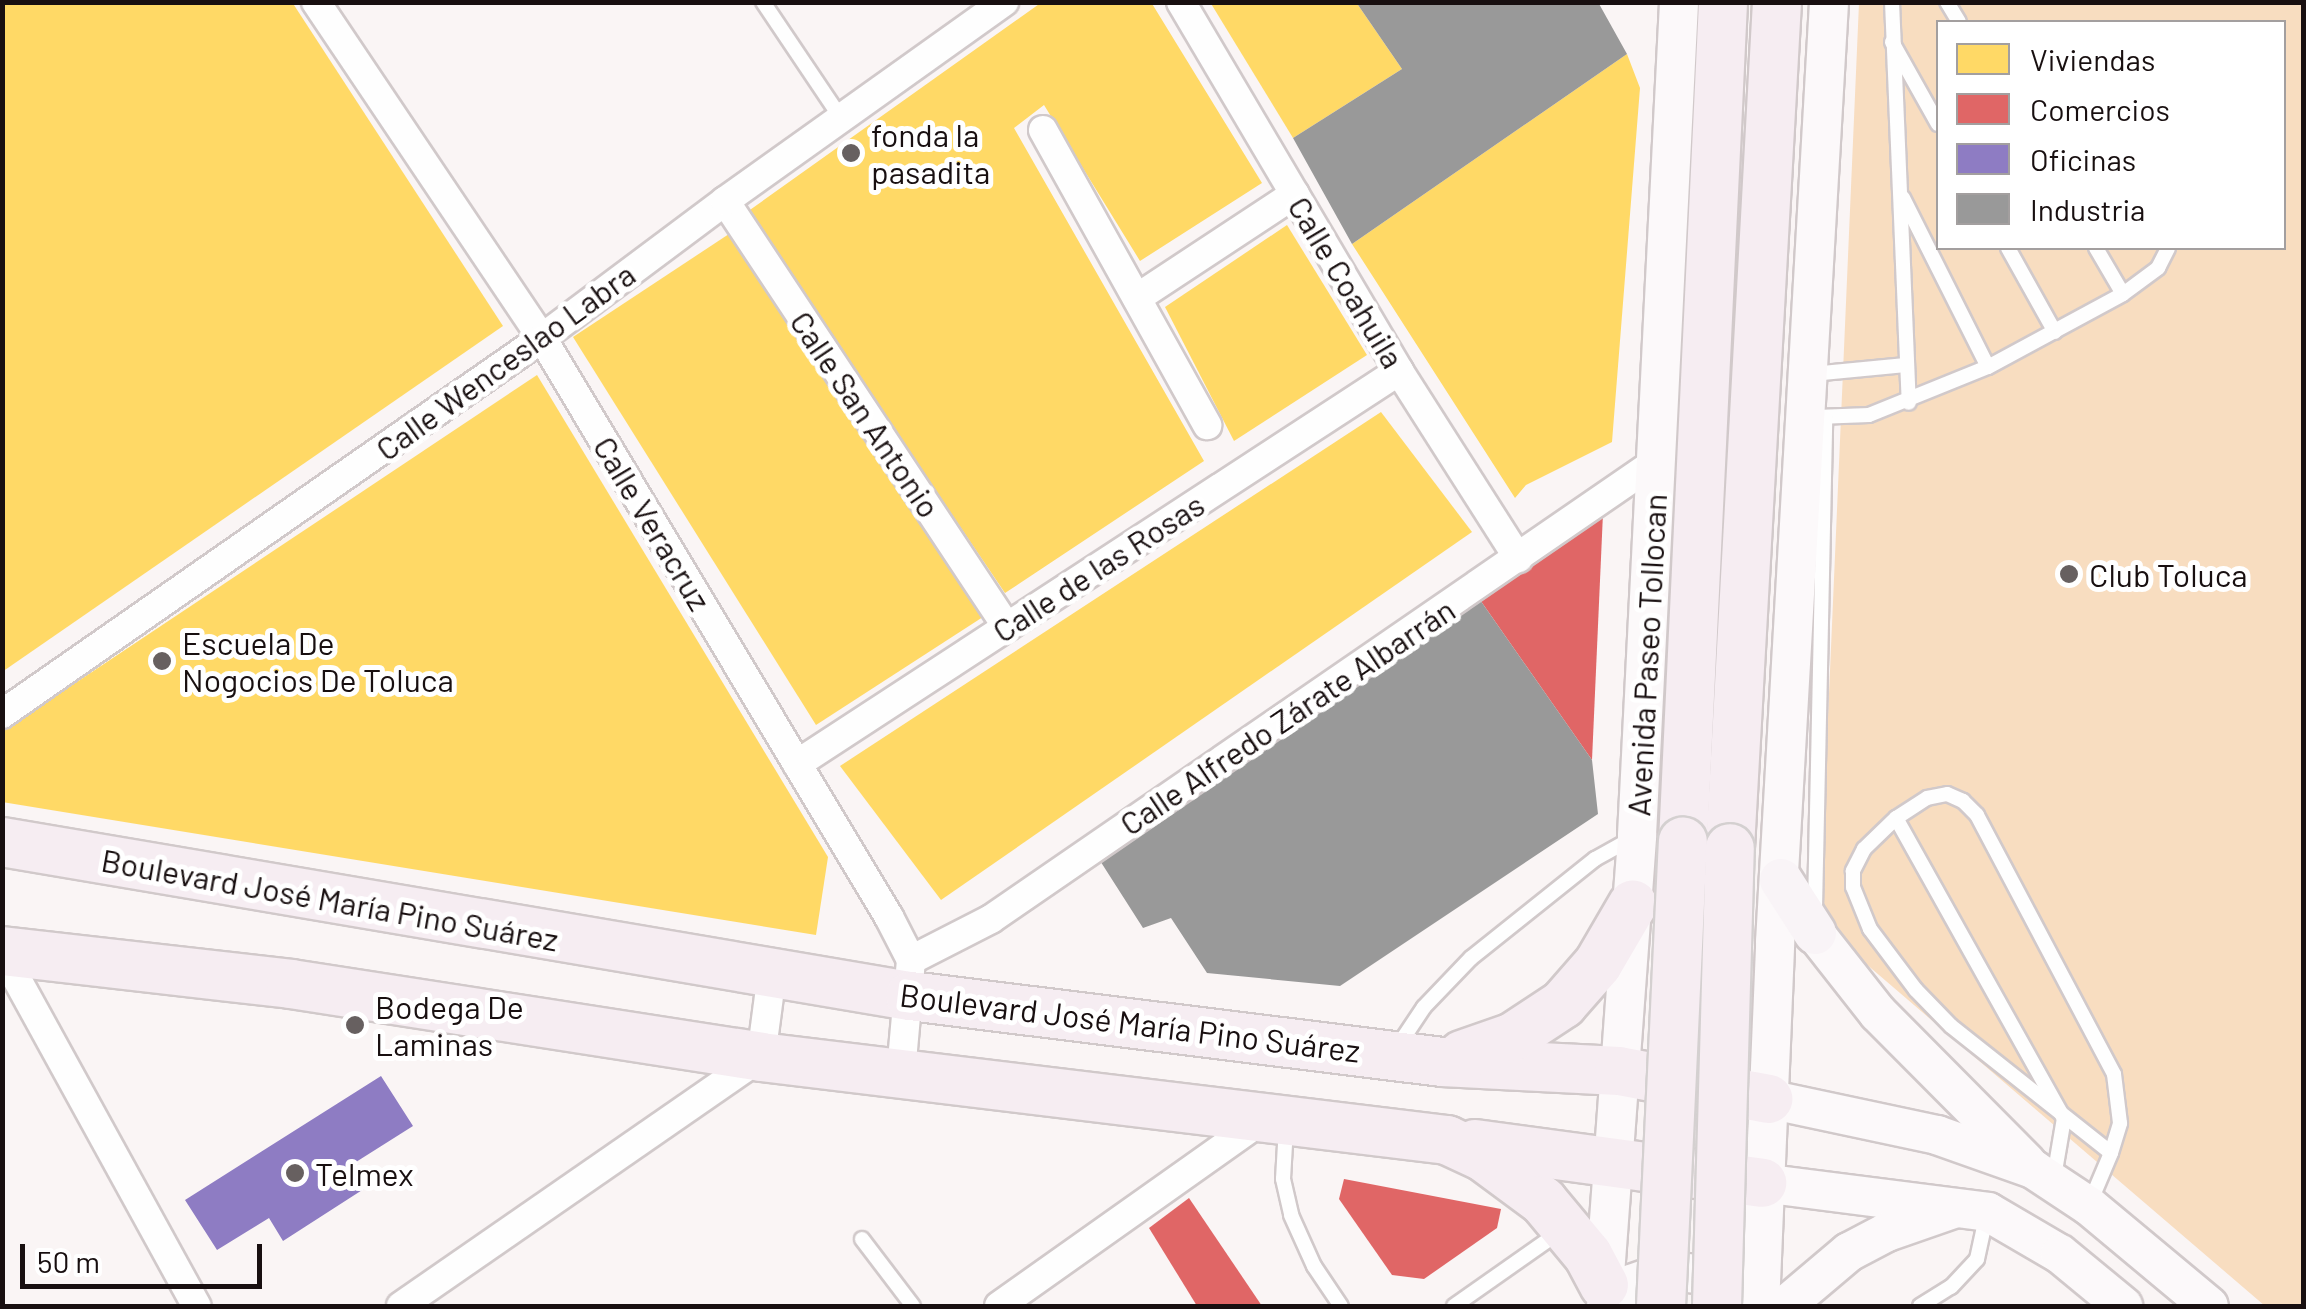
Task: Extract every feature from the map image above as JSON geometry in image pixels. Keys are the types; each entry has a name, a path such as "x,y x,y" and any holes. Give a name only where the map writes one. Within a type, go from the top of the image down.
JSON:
{"highway":[{"name":"Avenida Paseo Tollocan","path":"1661,1306 1723,2"},
{"path":"1717,1306 1730,848 1777,2"},
{"name":"Boulevard José María Pino Suárez","path":"2,842 772,974 911,978 1442,1062 1619,1070 1768,1099"},
{"path":"1442,1062 1513,1037 1563,1004 1598,964 1633,904"},
{"path":"2,951 291,984 761,1057 1762,1182"},
{"path":"1447,1140 1514,1177 1567,1227 1605,1300"}],"main road":[{"name":"Avenida Paseo Tollocan","path":"1605,1300 1610,1163 1637,835 1679,2"},
{"path":"1760,1306 1768,1099 1795,938 1781,880 1815,417 1808,374 1829,2"},
{"path":"1629,952 1652,984 1697,999 1743,984 1795,938"},
{"path":"1795,938 1878,1012 2043,1174"},
{"name":"Boulevard José María Pino Suárez","path":"1768,1099 1936,1136 2043,1174 2089,1206 2209,1306"},
{"path":"1762,1182 1974,1209 2060,1254 2122,1306"},
{"path":"1784,1306 1848,1252 1887,1232 1974,1209"},
{"path":"1605,1300 1649,1275 1688,1271 1706,1275 1739,1306"}],"street":[{"name":"Calle Veracruz","path":"316,2 542,338 797,764 911,978"},
{"name":"Calle Wenceslao Labra","path":"2,714 542,338 725,200 1004,2"},
{"name":"Calle Coahuila","path":"1182,2 1400,371 1518,558"},
{"path":"1042,130 1207,426"},
{"path":"1138,298 1295,194"},
{"name":"Calle San Antonio","path":"725,200 1007,627"},
{"name":"Calle de las Rosas","path":"797,764 1400,371"},
{"name":"Calle Alfredo Zárate Albarrán","path":"911,978 1657,461"},
{"path":"2,951 196,1306"},
{"path":"401,1306 761,1057 772,974"},
{"path":"901,1072 911,978"},
{"path":"999,1306 1274,1120"}],"lane":[{"path":"763,2 841,118"},
{"path":"1892,2 1909,402"},
{"path":"1891,39 1936,120"},
{"path":"1899,190 1988,367"},
{"path":"2009,250 2055,332"},
{"path":"2097,250 2123,294"},
{"path":"1795,938 1815,417 1868,415 1909,402 1988,367 2123,294 2158,268 2167,250"},
{"path":"1808,374 1906,365"},
{"path":"2089,1206 2111,1153 2120,1122 2114,1074 1977,815 1963,801 1947,794 1927,798 1896,818 1864,849 1853,871 1853,887 1870,929 1916,990 1951,1026 2111,1153"},
{"path":"1896,818 2064,1118 2043,1174"},
{"path":"1393,1054 1424,1006 1471,958 1595,859 1637,835"},
{"path":"1274,1120 1291,1215 1314,1266 1341,1306"},
{"path":"1920,1306 1951,1286 1977,1259 1974,1209"},
{"path":"1454,1306 1567,1227"},
{"path":"862,1238 913,1306"}],"shaded area":[{"name":"Club Toluca","path":"1859,3 2303,3 2303,1306 2265,1306 1858,957 1820,901"}],"building: Viviendas":[{"path":"2,2 292,2 503,326 2,672"},
{"path":"1042,2 1151,2 1262,183 1140,261 1044,105 1014,128 1204,461 1005,593 747,212"},
{"path":"1210,2 1356,2 1402,69 1293,138"},
{"path":"1627,54 1640,88 1612,442 1526,485 1515,498 1352,244"},
{"path":"1287,225 1367,355 1234,441 1165,307"},
{"path":"735,230 986,615 816,725 573,337"},
{"path":"537,375 828,857 816,935 2,802 2,732"},
{"path":"1381,412 1472,532 941,900 840,766"}],"building: Comercios":[{"path":"1603,513 1592,760 1478,597"},
{"path":"1344,1179 1501,1209 1497,1228 1424,1279 1392,1275 1339,1199"},
{"path":"1189,1198 1262,1306 1197,1306 1149,1228"}],"building: Oficinas":[{"name":"Telmex","path":"381,1076 413,1126 356,1162 370,1185 283,1241 269,1218 217,1250 185,1200"}],"building: Industria":[{"path":"1356,2 1598,2 1627,54 1352,244 1293,138 1402,69"},
{"path":"1478,597 1592,760 1598,814 1340,986 1207,973 1171,918 1143,928 1097,856"}],"place":[{"name":"fonda la pasadita","path":"851,153"},
{"name":"Club Toluca","path":"2069,574"},
{"name":"Escuela De Nogocios De Toluca","path":"162,661"},
{"name":"Bodega De Laminas","path":"355,1025"},
{"name":"Telmex","path":"295,1173"}]}
